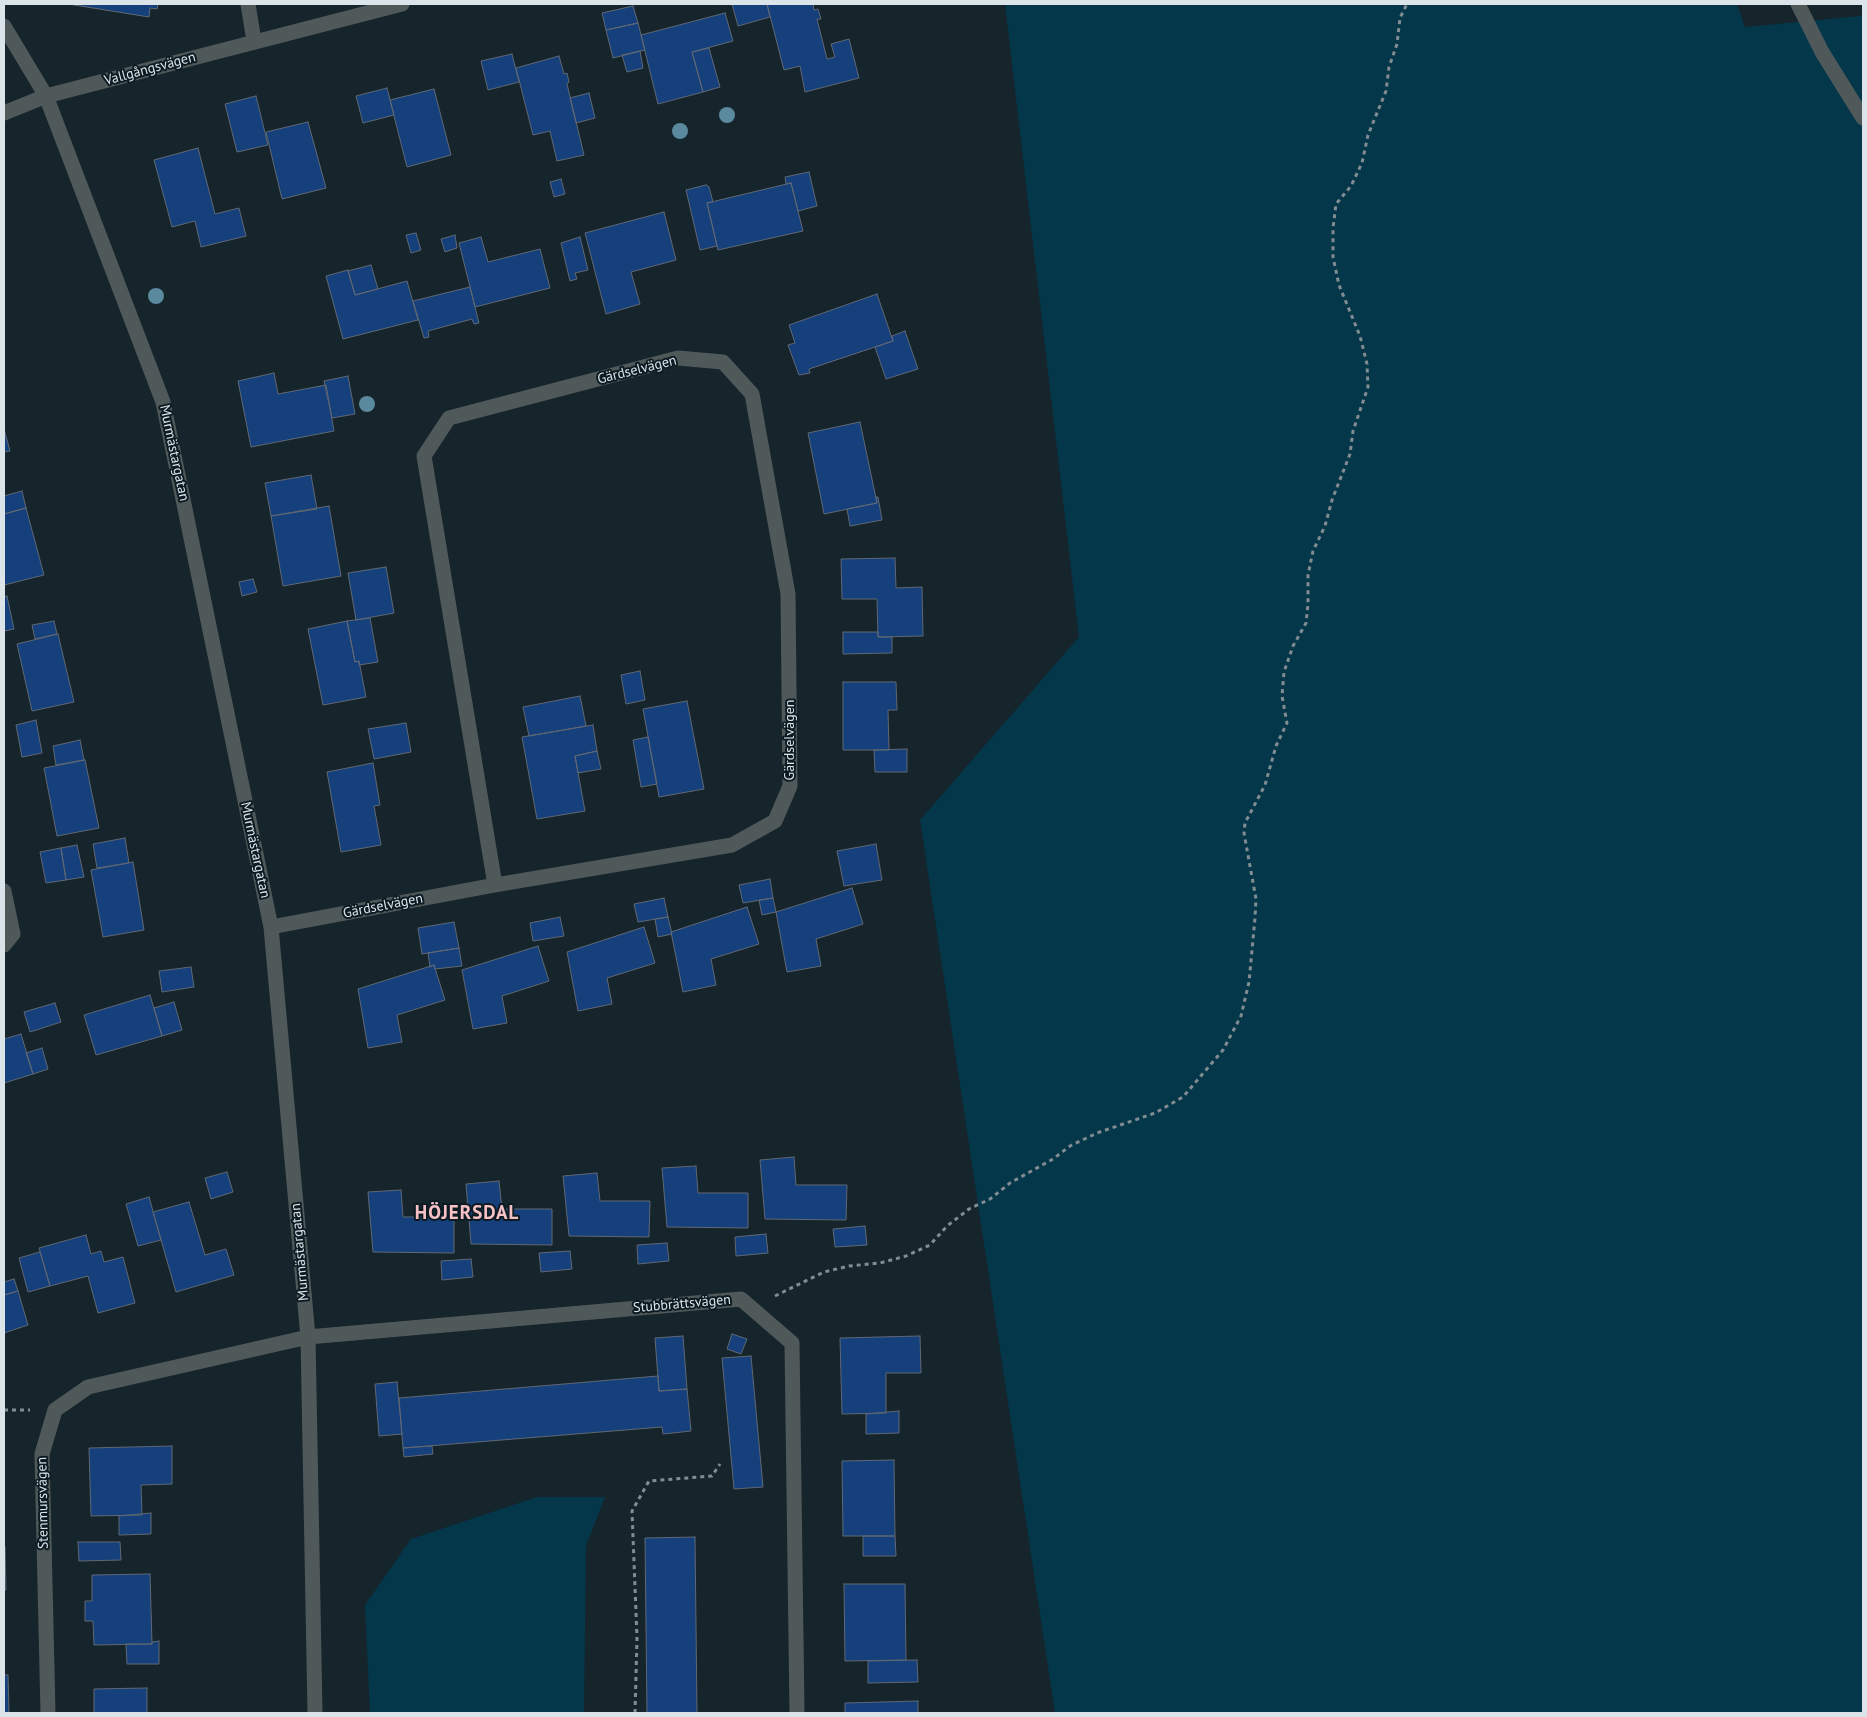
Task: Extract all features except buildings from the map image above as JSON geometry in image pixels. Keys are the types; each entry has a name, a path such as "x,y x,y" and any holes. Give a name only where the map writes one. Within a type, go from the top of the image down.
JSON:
{"street":[{"path":"248,4 254,41"},
{"name":"Vallgångsvägen","path":"4,113 46,96 402,4"},
{"path":"1798,4 1822,52 1863,118"},
{"name":"Murmästargatan","path":"4,26 46,96 163,402 271,927 308,1337 315,1713"},
{"name":"Gärdselvägen","path":"271,927 495,885 732,845 775,821 790,786 788,594 752,394 724,362 678,358 449,418 424,456 495,885"},
{"path":"4,891 12,934 4,945"},
{"name":"Stubbrättsvägen","path":"308,1337 741,1299 792,1343 797,1713"},
{"name":"Stenmursvägen","path":"48,1713 42,1454 55,1410 88,1387 308,1337"}],"path":[{"path":"757,1313 780,1292 824,1272 849,1266 880,1263 906,1256 930,1245 947,1226 969,1209 990,1199 1010,1182 1053,1159 1070,1146 1097,1133 1155,1113 1183,1098 1223,1050 1241,1016 1249,982 1256,899 1244,833 1245,823 1265,784 1276,746 1287,723 1282,696 1284,672 1292,646 1306,623 1308,575 1313,551 1325,526 1332,500 1350,454 1353,431 1368,387 1367,364 1360,336 1339,285 1334,257 1332,228 1336,204 1351,186 1362,162 1368,135 1386,91 1389,67 1397,44 1400,18 1407,4"},
{"path":"635,1713 637,1638 632,1511 648,1481 712,1476 720,1464"}],"shaded area":[{"path":"1005,4 1737,4 1745,27 1860,16 1863,14 1863,1713 1055,1713 920,820 1079,637"},
{"path":"537,1497 605,1497 586,1546 584,1713 370,1713 365,1605 411,1539"}],"district":[{"name":"HÖJERSDAL","path":"467,1214"}]}
